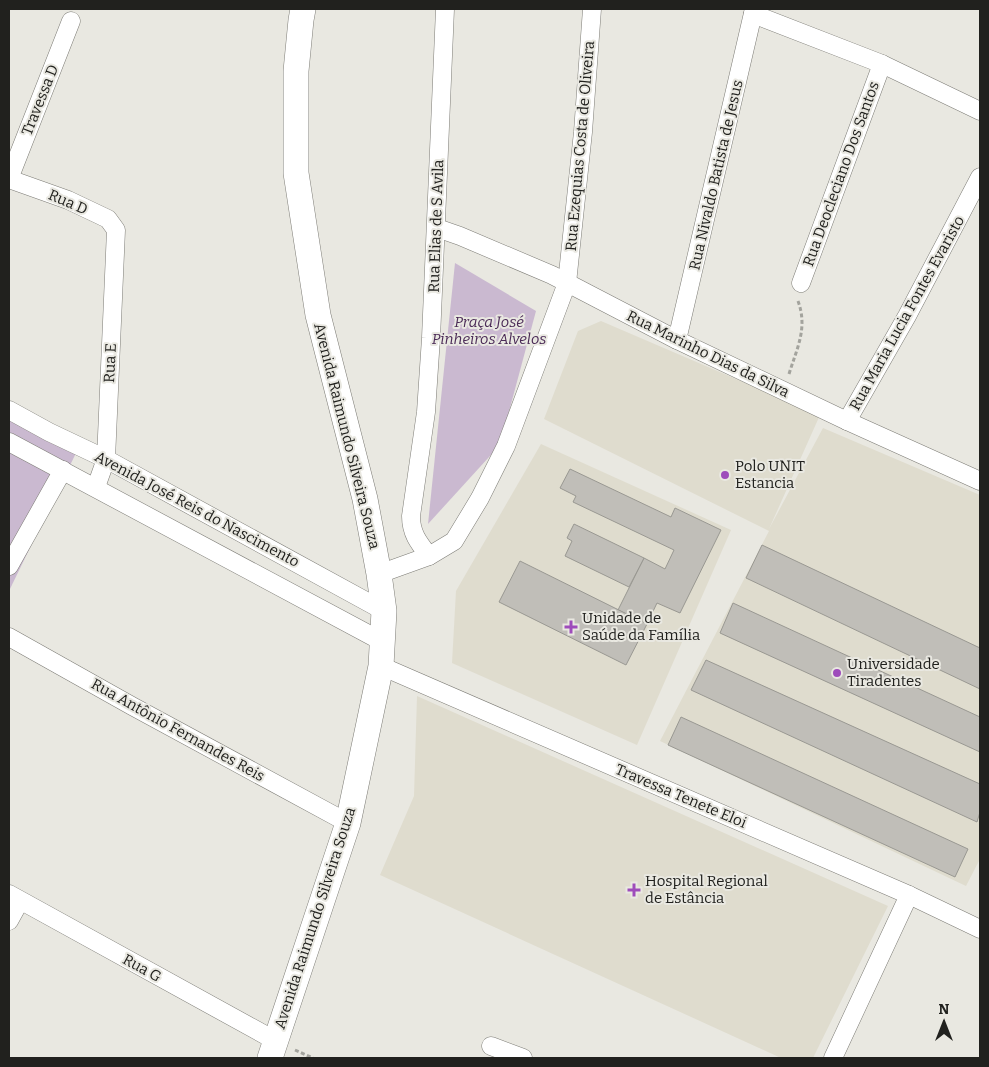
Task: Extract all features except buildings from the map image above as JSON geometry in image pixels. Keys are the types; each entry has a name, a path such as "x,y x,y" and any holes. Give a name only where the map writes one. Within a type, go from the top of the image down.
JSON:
{"street":[{"name":"Avenida Raimundo Silveira Souza","path":"273,1050 348,823 382,654 384,611 365,498 318,315 297,182 295,129 296,71 303,9"},
{"name":"Rua Elias de S Avila","path":"429,556 415,538 411,529 410,516 426,412 437,228 445,9"},
{"name":"Rua Ezequias Costa de Oliveira","path":"379,574 429,556 454,540 480,498 506,446 567,283 583,132 592,9"},
{"path":"753,12 882,64 980,111"},
{"name":"Rua Nivaldo Batista de Jesus","path":"678,340 753,12"},
{"name":"Travessa D","path":"9,179 71,21"},
{"name":"Rua Deocleciano Dos Santos","path":"801,284 882,64"},
{"name":"Rua Maria Lucia Fontes Evaristo","path":"846,422 907,316 980,178"},
{"name":"Rua D","path":"9,179 68,200 108,219 114,225 116,236"},
{"name":"Rua Marinho Dias da Silva","path":"437,228 552,275 678,340 846,422 980,481"},
{"name":"Rua E","path":"96,487 106,459 116,236"},
{"name":"Avenida José Reis do Nascimento","path":"9,410 48,432 106,459 384,611"},
{"name":"Avenida José Reis do Nascimento","path":"9,442 96,487 382,654"},
{"path":"9,566 63,470"},
{"name":"Rua Antônio Fernandes Reis","path":"9,637 348,823"},
{"name":"Travessa Tenete Eloi","path":"382,654 909,895 979,925"},
{"path":"833,1058 909,895"},
{"path":"9,921 14,897"},
{"name":"Rua G","path":"14,897 273,1050"},
{"path":"491,1046 523,1058"}],"path":[{"path":"783,391 803,332 802,311 797,297 801,284"}],"shaded area":[{"name":"Universidade Tiradentes","path":"601,321 820,415 769,529 823,428 980,495 980,859 966,886 660,741 769,531 544,419 578,331"},
{"name":"Unidade de Saúde da Família","path":"541,444 731,530 637,745 452,663 456,591"},
{"name":"Hospital Regional de Estância","path":"417,696 888,906 813,1058 781,1058 380,875 414,796"}],"green space":[{"name":"Praça José Pinheiros Alvelos","path":"455,263 536,311 500,445 428,524"},
{"path":"9,415 76,453 9,591"}],"place":[{"name":"Polo UNIT Estancia","path":"725,475"},
{"name":"Unidade de Saúde da Família","path":"571,627"},
{"name":"Universidade Tiradentes","path":"837,673"},
{"name":"Hospital Regional de Estância","path":"634,890"}]}
